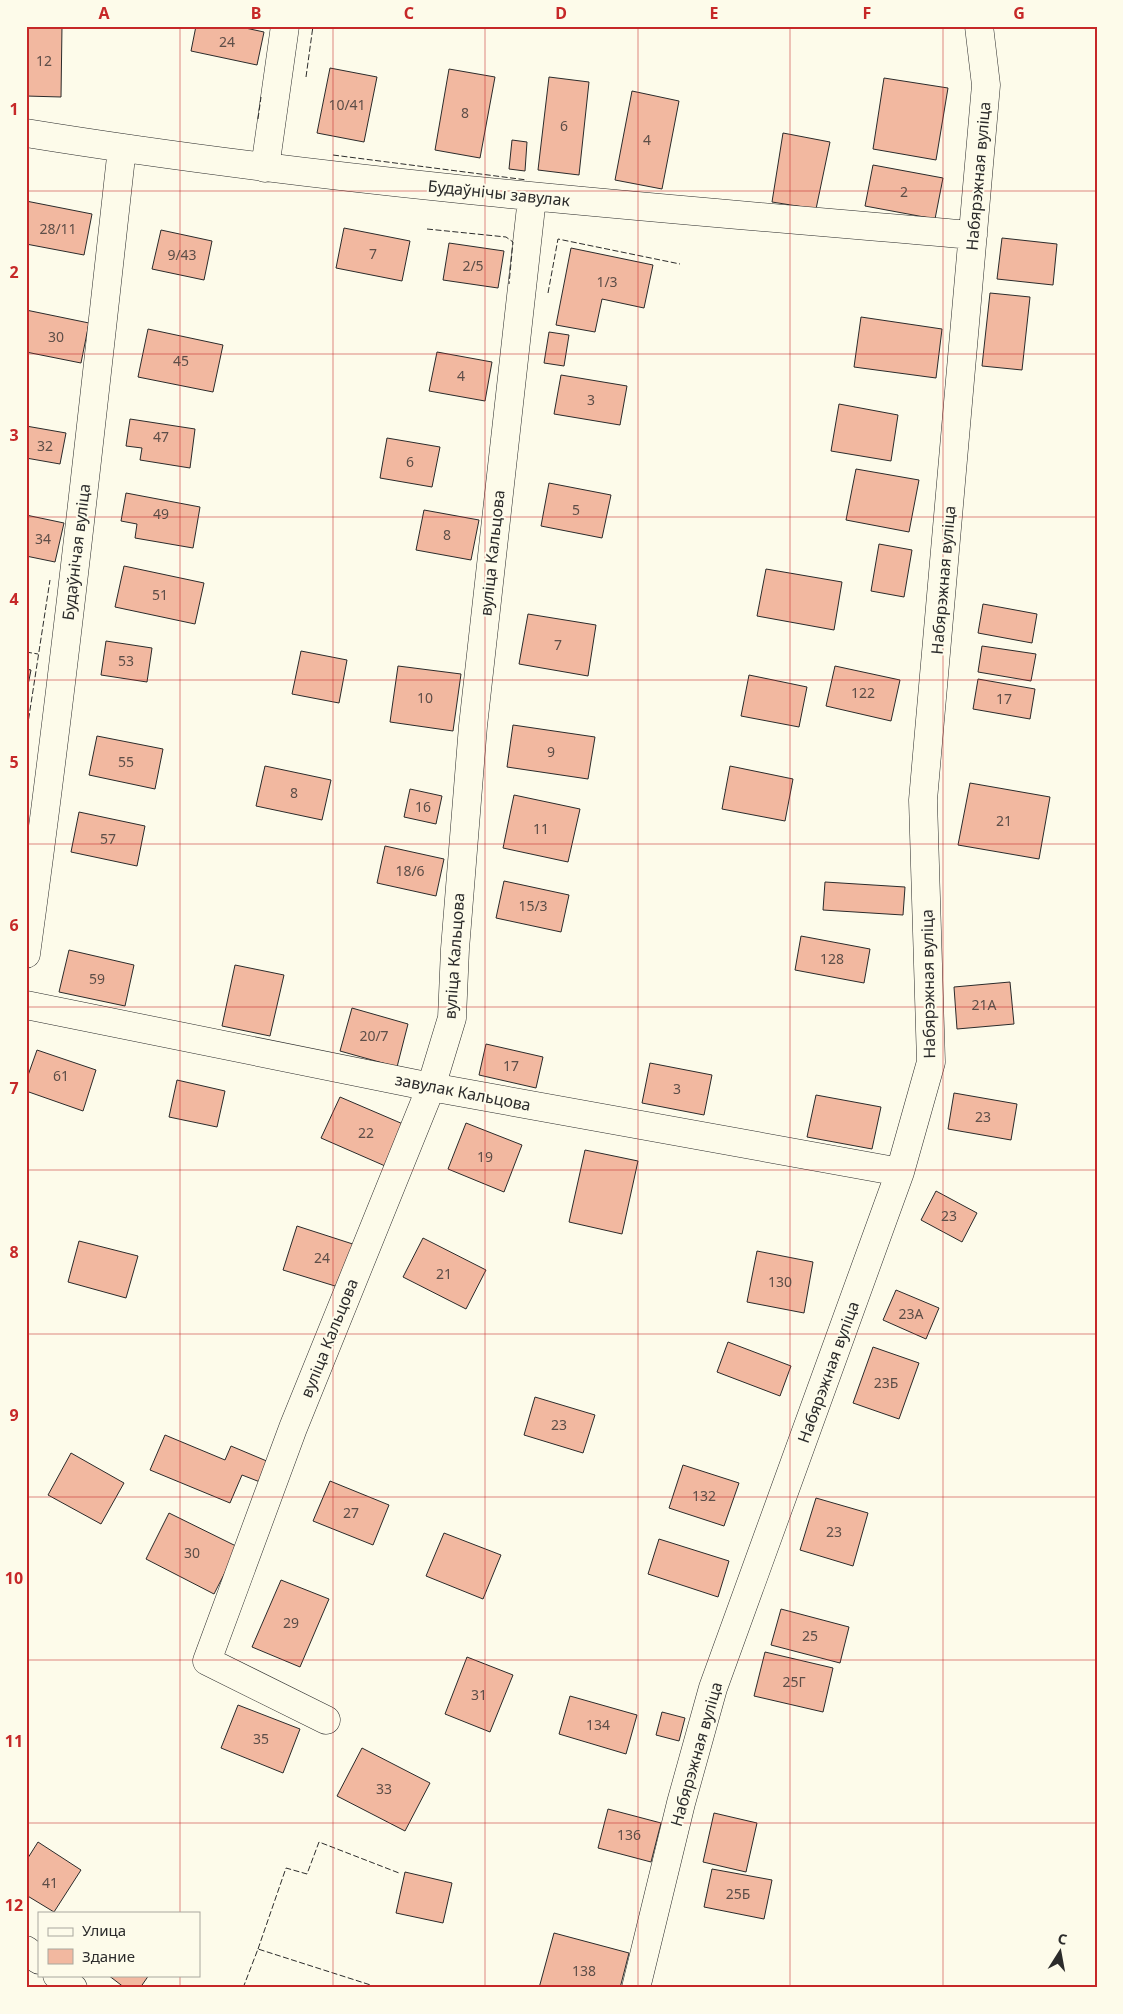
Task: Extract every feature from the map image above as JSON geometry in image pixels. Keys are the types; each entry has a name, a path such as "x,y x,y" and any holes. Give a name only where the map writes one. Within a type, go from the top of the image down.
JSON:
{"street":[{"path":"265,168 285,26"},
{"name":"Набярэжная вуліца","path":"636,1988 681,1803 713,1688 900,1172 931,1062 923,800 986,85 979,26"},
{"name":"Будаўнічы завулак","path":"26,133 265,168 532,198 973,235"},
{"name":"Будаўнічая вуліца","path":"26,954 84,492 122,148"},
{"name":"вуліца Кальцова","path":"326,1720 207,1662 293,1428 431,1087 452,1018 454,949 473,726 532,198"},
{"name":"завулак Кальцова","path":"26,1005 431,1087 900,1172"},
{"path":"26,1950 38,1959"},
{"path":"57,1976 73,1988"}],"building":[{"path":"26,26 62,26 61,97 26,96"},
{"path":"196,26 236,26 264,32 257,65 191,51"},
{"path":"330,68 377,77 364,142 317,133"},
{"path":"449,69 495,77 480,158 435,150"},
{"path":"549,77 589,82 579,175 538,170"},
{"path":"884,78 948,88 936,160 873,149"},
{"path":"632,91 679,101 662,189 615,180"},
{"path":"783,133 830,142 816,209 772,202"},
{"path":"512,140 527,142 525,171 509,169"},
{"path":"873,165 943,178 935,219 865,206"},
{"path":"26,201 92,214 84,255 26,244"},
{"path":"344,228 410,241 402,281 336,268"},
{"path":"161,230 212,241 204,280 152,269"},
{"path":"1002,238 1057,244 1053,285 997,279"},
{"path":"449,243 504,251 498,288 443,280"},
{"path":"571,248 653,265 644,308 602,299 595,332 556,325"},
{"path":"990,293 1030,297 1022,370 982,366"},
{"path":"26,310 89,323 81,363 26,352"},
{"path":"861,317 942,329 936,378 854,367"},
{"path":"148,329 223,345 213,392 138,377"},
{"path":"549,332 569,335 564,366 544,363"},
{"path":"437,352 492,362 485,401 429,391"},
{"path":"561,375 627,386 620,425 554,414"},
{"path":"839,404 898,415 891,461 831,451"},
{"path":"130,419 195,429 190,468 140,460 142,448 126,446"},
{"path":"26,426 66,433 60,464 26,458"},
{"path":"387,438 440,447 432,487 380,478"},
{"path":"856,469 919,480 909,532 846,520"},
{"path":"549,483 611,495 602,538 541,526"},
{"path":"126,493 200,507 193,548 135,538 137,524 121,521"},
{"path":"424,510 479,520 471,560 416,550"},
{"path":"26,515 64,523 55,562 26,556"},
{"path":"879,544 912,550 904,597 871,591"},
{"path":"124,566 204,583 195,624 115,607"},
{"path":"766,569 842,582 834,630 757,616"},
{"path":"983,604 1037,614 1032,643 978,633"},
{"path":"528,614 596,625 588,676 519,664"},
{"path":"106,641 152,648 147,682 101,675"},
{"path":"982,646 1036,654 1031,681 978,672"},
{"path":"301,651 347,660 339,703 292,694"},
{"path":"398,666 461,674 453,731 390,722"},
{"path":"835,666 900,680 891,721 826,706"},
{"path":"26,669 31,670 26,695"},
{"path":"749,675 807,687 799,727 741,716"},
{"path":"978,679 1035,689 1030,719 973,709"},
{"path":"513,725 595,737 588,779 507,767"},
{"path":"97,736 163,749 155,789 89,775"},
{"path":"265,766 331,780 322,820 256,806"},
{"path":"730,766 793,779 785,821 722,809"},
{"path":"970,783 1050,797 1039,859 958,845"},
{"path":"410,789 442,796 436,824 404,817"},
{"path":"514,795 580,809 568,862 503,848"},
{"path":"79,812 145,826 137,866 71,852"},
{"path":"385,846 444,859 436,896 377,883"},
{"path":"504,881 569,895 561,932 496,918"},
{"path":"825,882 905,887 903,915 823,910"},
{"path":"801,936 870,949 864,983 795,970"},
{"path":"69,950 134,965 125,1006 59,992"},
{"path":"235,965 284,975 270,1036 222,1026"},
{"path":"1010,982 1014,1024 957,1029 954,987"},
{"path":"352,1008 408,1024 397,1067 340,1051"},
{"path":"486,1044 543,1057 536,1088 479,1075"},
{"path":"37,1050 96,1070 83,1111 26,1091 26,1081"},
{"path":"650,1063 712,1075 704,1115 642,1103"},
{"path":"177,1080 225,1091 217,1127 169,1117"},
{"path":"954,1093 1017,1104 1011,1140 948,1129"},
{"path":"816,1095 881,1107 872,1149 807,1137"},
{"path":"340,1097 410,1127 392,1169 321,1138"},
{"path":"466,1123 522,1145 504,1192 448,1169"},
{"path":"585,1150 638,1161 622,1234 569,1222"},
{"path":"936,1191 977,1213 962,1242 921,1220"},
{"path":"297,1226 362,1247 348,1290 283,1270"},
{"path":"423,1238 486,1270 466,1309 403,1277"},
{"path":"79,1241 138,1256 126,1298 68,1282"},
{"path":"757,1251 813,1262 804,1313 747,1302"},
{"path":"896,1290 939,1308 926,1339 883,1320"},
{"path":"728,1342 791,1366 780,1396 717,1372"},
{"path":"873,1347 919,1363 899,1419 853,1403"},
{"path":"535,1397 595,1415 583,1453 524,1435"},
{"path":"165,1435 225,1460 231,1446 269,1462 260,1482 242,1475 230,1503 150,1470"},
{"path":"71,1453 124,1483 101,1524 48,1495"},
{"path":"683,1465 739,1483 724,1526 669,1508"},
{"path":"330,1481 389,1505 373,1545 313,1521"},
{"path":"816,1498 868,1513 853,1566 800,1550"},
{"path":"169,1513 238,1547 214,1594 146,1559"},
{"path":"444,1533 501,1555 483,1599 426,1576"},
{"path":"659,1539 729,1561 718,1597 648,1574"},
{"path":"281,1580 329,1599 300,1667 252,1647"},
{"path":"781,1609 849,1627 840,1663 771,1645"},
{"path":"765,1652 833,1668 823,1712 754,1696"},
{"path":"467,1657 513,1675 490,1732 445,1714"},
{"path":"570,1696 637,1715 626,1754 559,1734"},
{"path":"238,1705 300,1729 283,1773 221,1748"},
{"path":"662,1712 685,1718 679,1741 656,1735"},
{"path":"362,1748 430,1783 405,1831 337,1796"},
{"path":"608,1809 661,1823 651,1862 598,1848"},
{"path":"714,1813 757,1823 746,1872 703,1862"},
{"path":"38,1842 81,1870 54,1912 26,1895 26,1861"},
{"path":"712,1869 772,1880 764,1919 704,1907"},
{"path":"405,1872 452,1883 443,1923 396,1913"},
{"path":"554,1933 629,1953 620,1988 539,1988"},
{"path":"109,1976 148,1976 140,1988 125,1988"}],"fence":[{"path":"306,77 313,26"},
{"path":"258,119 261,97"},
{"path":"333,155 527,180"},
{"path":"427,229 506,237 513,242 509,284"},
{"path":"548,293 558,239 680,264"},
{"path":"26,736 50,580"},
{"path":"26,652 38,654"},
{"path":"258,1949 286,1868 307,1874 319,1842 399,1873"},
{"path":"243,1988 258,1949 380,1988"}]}
